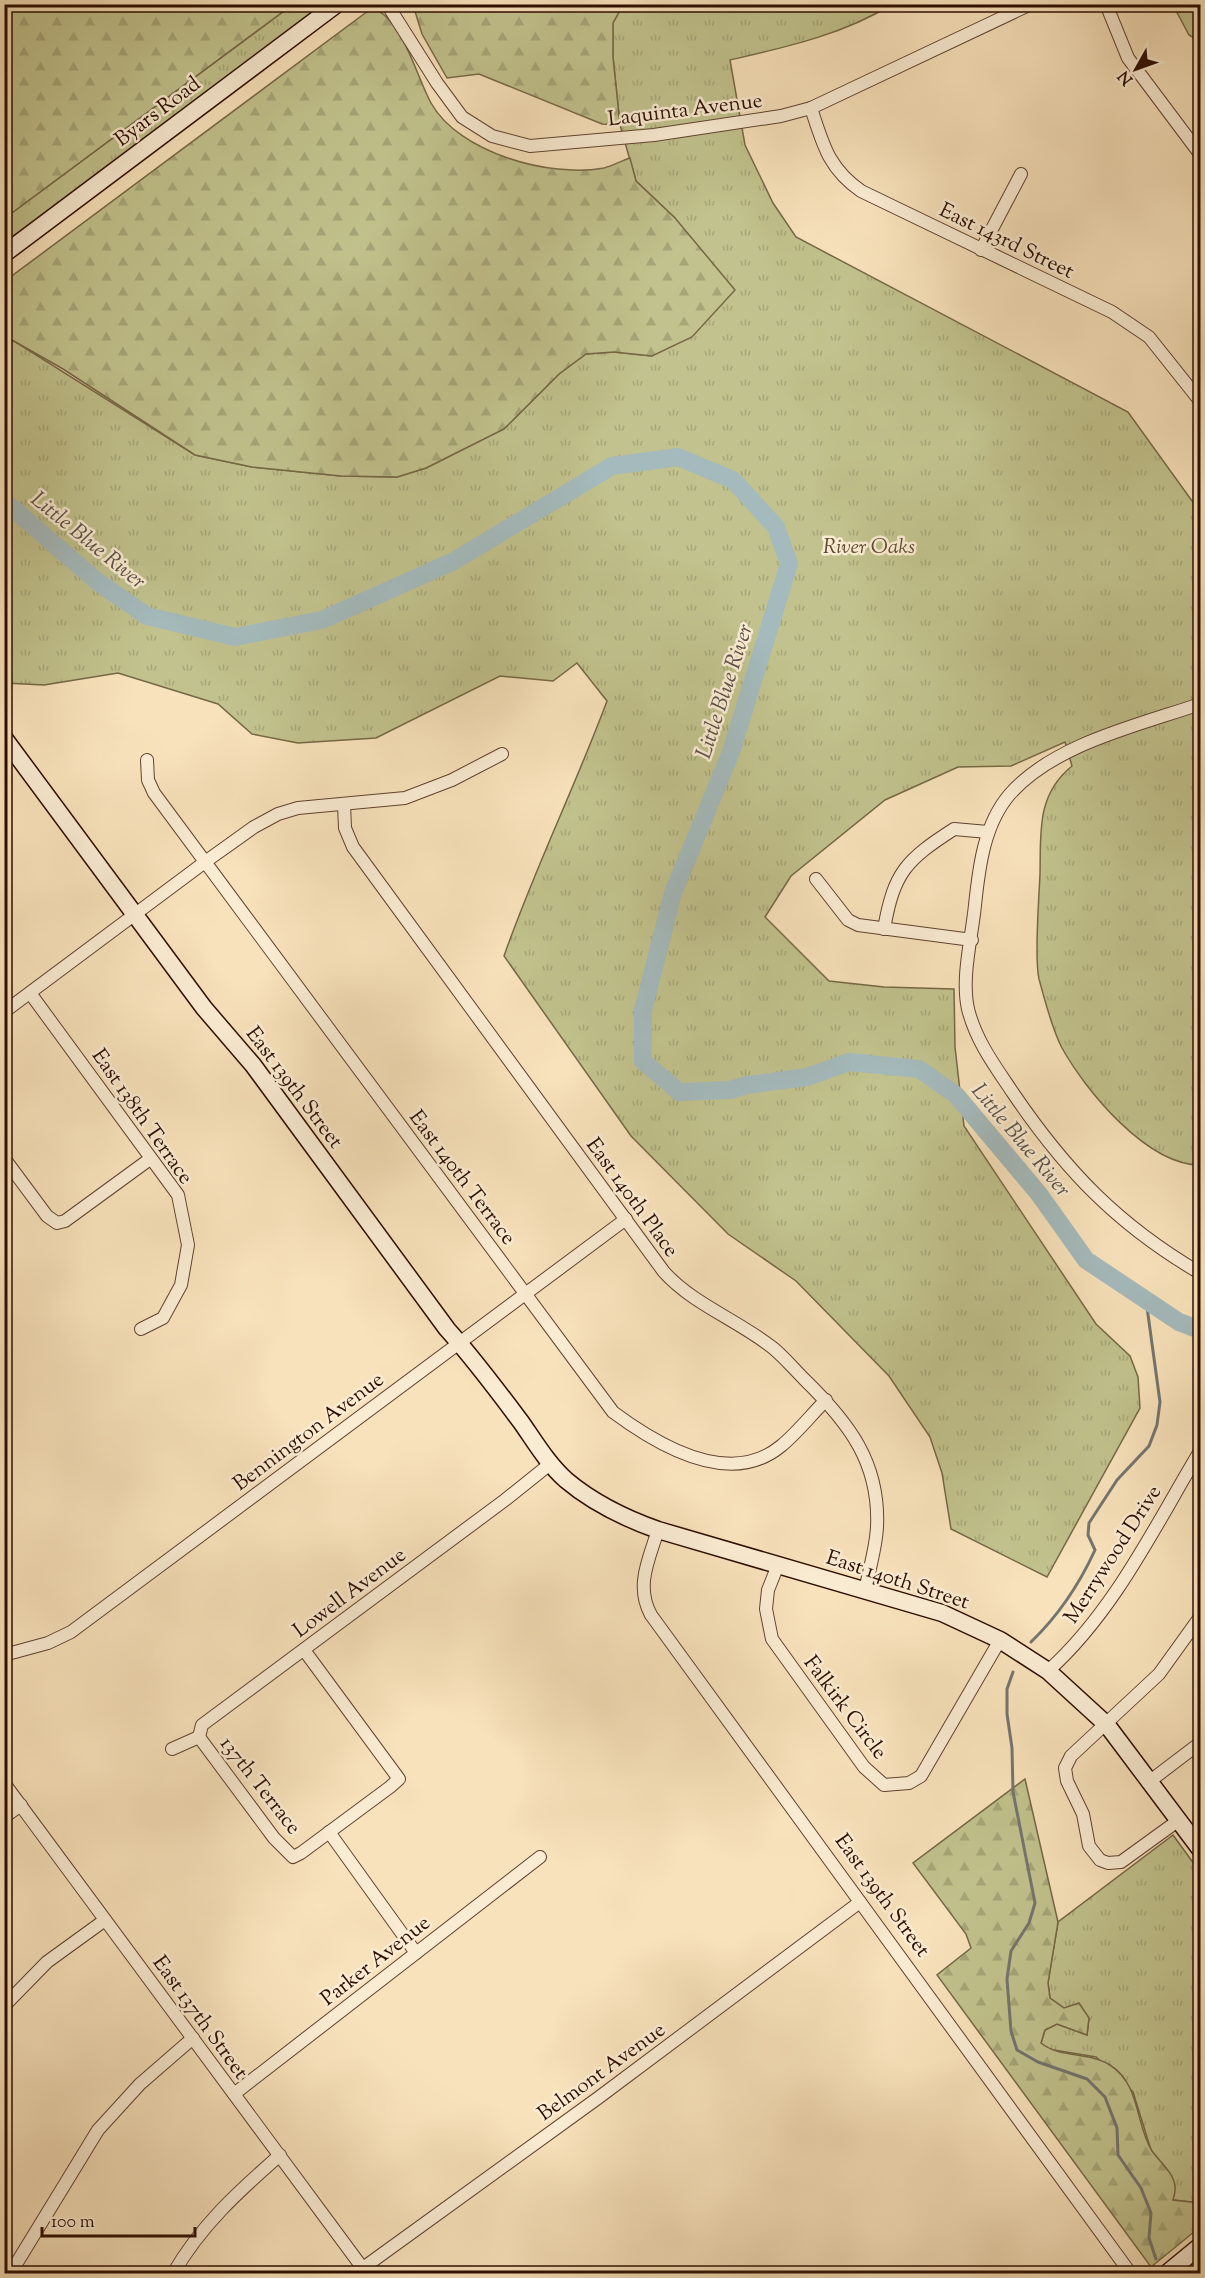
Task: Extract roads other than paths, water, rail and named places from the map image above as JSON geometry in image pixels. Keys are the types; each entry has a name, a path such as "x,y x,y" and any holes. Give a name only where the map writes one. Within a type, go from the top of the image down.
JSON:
{"street":[{"name":"Byars Road","path":"4,254 338,4"},
{"name":"Laquinta Avenue","path":"387,4 436,83 462,117 492,136 530,146 654,135 781,116 811,108 1031,4"},
{"path":"1106,4 1128,58 1200,154"},
{"name":"East 143rd Street","path":"811,108 826,153 847,181 861,191 1112,312 1149,338 1200,401"},
{"path":"981,250 1021,174"},
{"path":"1200,704 1071,750 1047,762 1009,795 988,832 978,879 967,979 968,1007 978,1039 1042,1135 1080,1181 1137,1233 1200,1273"},
{"name":"East 139th Street","path":"4,738 204,1008 253,1065 550,1464"},
{"path":"4,1012 205,862 254,827 278,814 298,808 405,798 452,780 502,754"},
{"name":"East 140th Terrace","path":"147,760 148,780 154,794 613,1412 648,1438 677,1452 720,1462 741,1462 760,1459 780,1447 826,1400"},
{"name":"East 140th Place","path":"345,804 345,828 354,847 675,1284 773,1348 826,1400 856,1438 868,1463 874,1485 877,1530 866,1591"},
{"path":"884,929 890,894 897,878 909,862 954,829 988,832"},
{"path":"816,879 848,920 858,925 972,940"},
{"name":"East 138th Terrace","path":"30,993 178,1195 188,1245 181,1285 163,1318 141,1329"},
{"path":"4,1158 47,1216 57,1224 65,1221 150,1159"},
{"name":"Bennington Avenue","path":"4,1655 48,1643 71,1632 626,1219"},
{"name":"Merrywood Drive","path":"1048,1671 1074,1648 1100,1616 1200,1451"},
{"name":"East 140th Street","path":"550,1464 590,1497 636,1522 942,1613 1000,1640 1048,1671 1107,1725 1200,1848"},
{"name":"Lowell Avenue","path":"172,1749 199,1737 202,1725 550,1464"},
{"name":"East 139th Street","path":"658,1530 643,1577 643,1602 1131,2274"},
{"name":"Falkirk Circle","path":"778,1565 768,1590 766,1609 772,1639 864,1767 884,1785 909,1783 921,1776 1000,1640"},
{"path":"1179,1820 1121,1862 1108,1863 1093,1854 1089,1846 1083,1814 1067,1781 1065,1768 1071,1756 1107,1725 1159,1674 1196,1633 1200,1617"},
{"path":"304,1650 399,1779 329,1832"},
{"name":"137th Terrace","path":"199,1737 274,1838 293,1857 302,1854 329,1832 416,1953"},
{"path":"1150,1781 1200,1743"},
{"name":"East 137th Street","path":"4,1783 280,2155 363,2272"},
{"path":"4,1817 21,1805"},
{"name":"Parker Avenue","path":"234,2094 540,1857"},
{"name":"Belmont Avenue","path":"363,2272 860,1902"},
{"path":"4,2006 47,1962 105,1920"},
{"path":"10,2274 98,2130 140,2084 193,2038"},
{"path":"172,2274 188,2247 230,2199 280,2155"},
{"path":"1166,2274 1200,2246"}],"waterway":[{"name":"Little Blue River","path":"4,501 98,582 147,616 235,637 322,620 454,561 612,466 678,457 733,480 776,527 789,564 731,752 673,893 643,1010 643,1061 679,1092 730,1090 747,1085 807,1077 849,1062 919,1069 956,1095 1039,1194 1086,1260 1179,1322 1200,1330"},
{"path":"1031,1642 1068,1599 1082,1575 1095,1550 1088,1535 1089,1523 1117,1480 1149,1446 1157,1425 1160,1402 1146,1300"},
{"path":"1013,1672 1007,1689 1013,1792 1035,1903 1029,1923 1011,1951 1007,1979 1011,2031 1017,2050 1038,2062 1087,2079 1105,2097 1117,2128 1118,2155 1141,2188 1151,2213 1149,2238 1156,2259"}],"park label":[{"name":"River Oaks","path":"869,546"}]}
